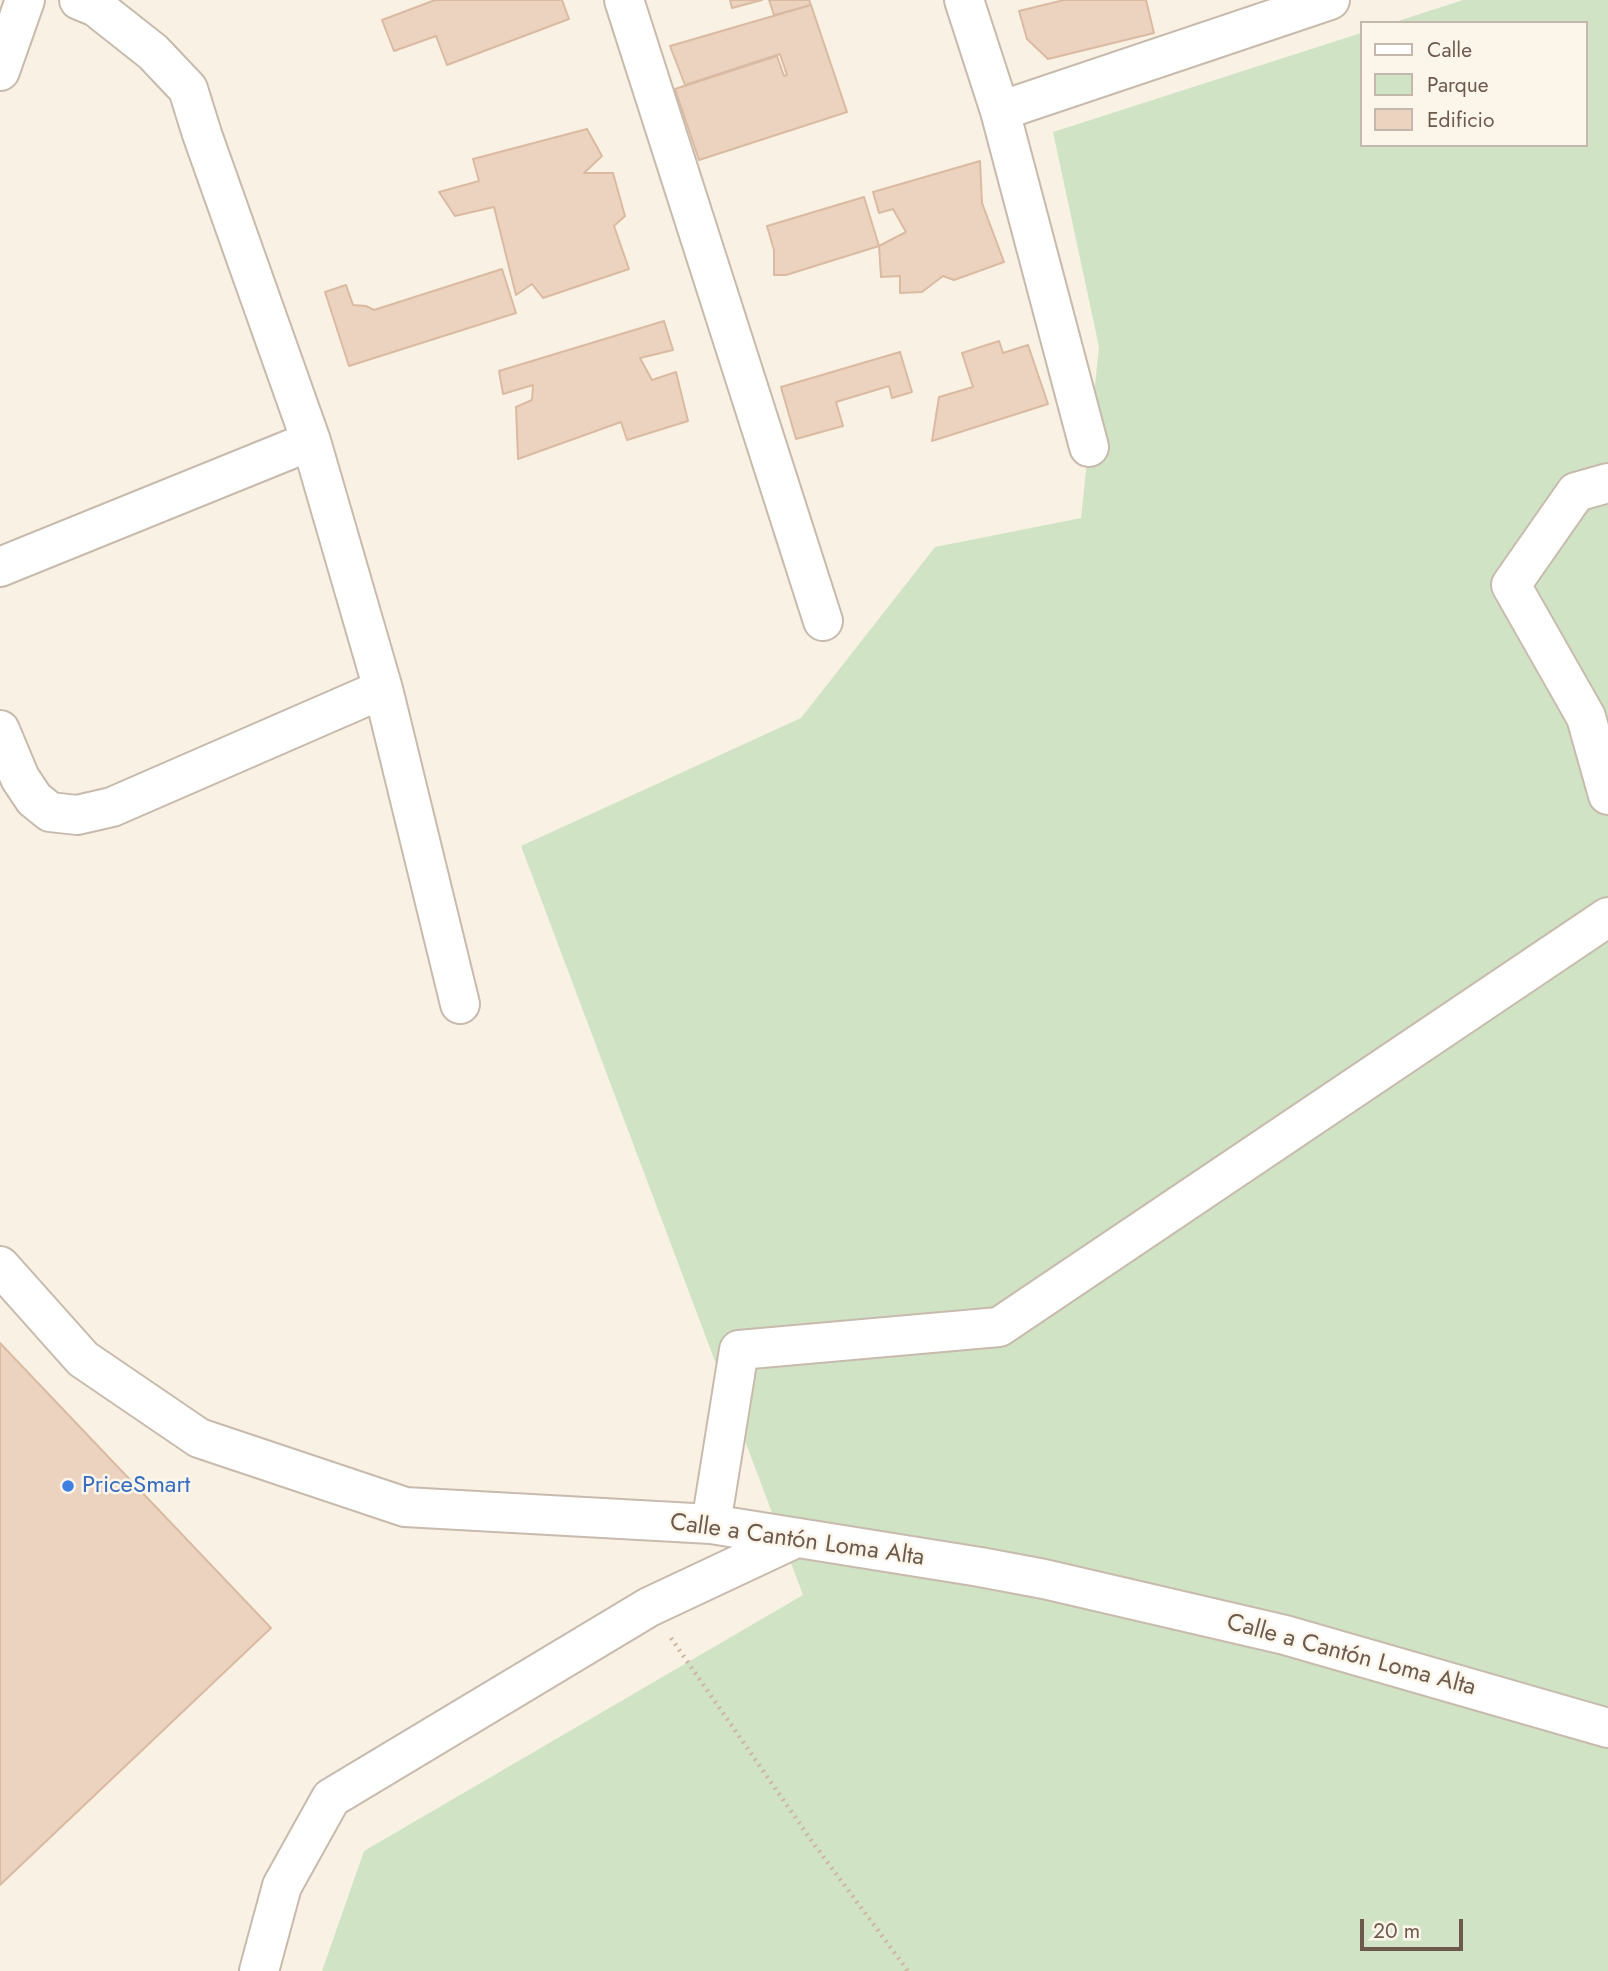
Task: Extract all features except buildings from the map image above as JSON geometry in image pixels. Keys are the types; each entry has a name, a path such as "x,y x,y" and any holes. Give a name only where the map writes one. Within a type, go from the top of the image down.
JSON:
{"street":[{"path":"0,71 25,0"},
{"path":"79,0 96,7 153,52 188,89 311,441 383,689 460,1004"},
{"path":"624,0 823,621"},
{"path":"964,0 1000,111 1089,447"},
{"path":"1000,111 1330,0"},
{"path":"0,567 311,441"},
{"path":"1608,484 1576,492 1511,584 1586,718 1608,794"},
{"path":"0,730 20,778 34,799 50,812 77,815 112,807 383,689"},
{"path":"711,1524 739,1350 999,1327 1608,917"},
{"name":"Calle a Cantón Loma Alta","path":"0,1266 83,1360 199,1438 405,1507 711,1524 980,1567 1044,1579 1284,1635 1608,1728"},
{"path":"259,1971 282,1885 331,1798 649,1607 796,1538"}],"path":[{"path":"649,1607 811,1840 908,1971"}],"green space":[{"path":"1463,0 1608,0 1608,1971 322,1971 364,1851 803,1595 521,846 801,718 935,547 1081,518 1099,347 1053,132 1360,33 1360,147 1587,147 1587,21 1398,21"}],"place":[{"name":"PriceSmart","path":"68,1486"}]}
